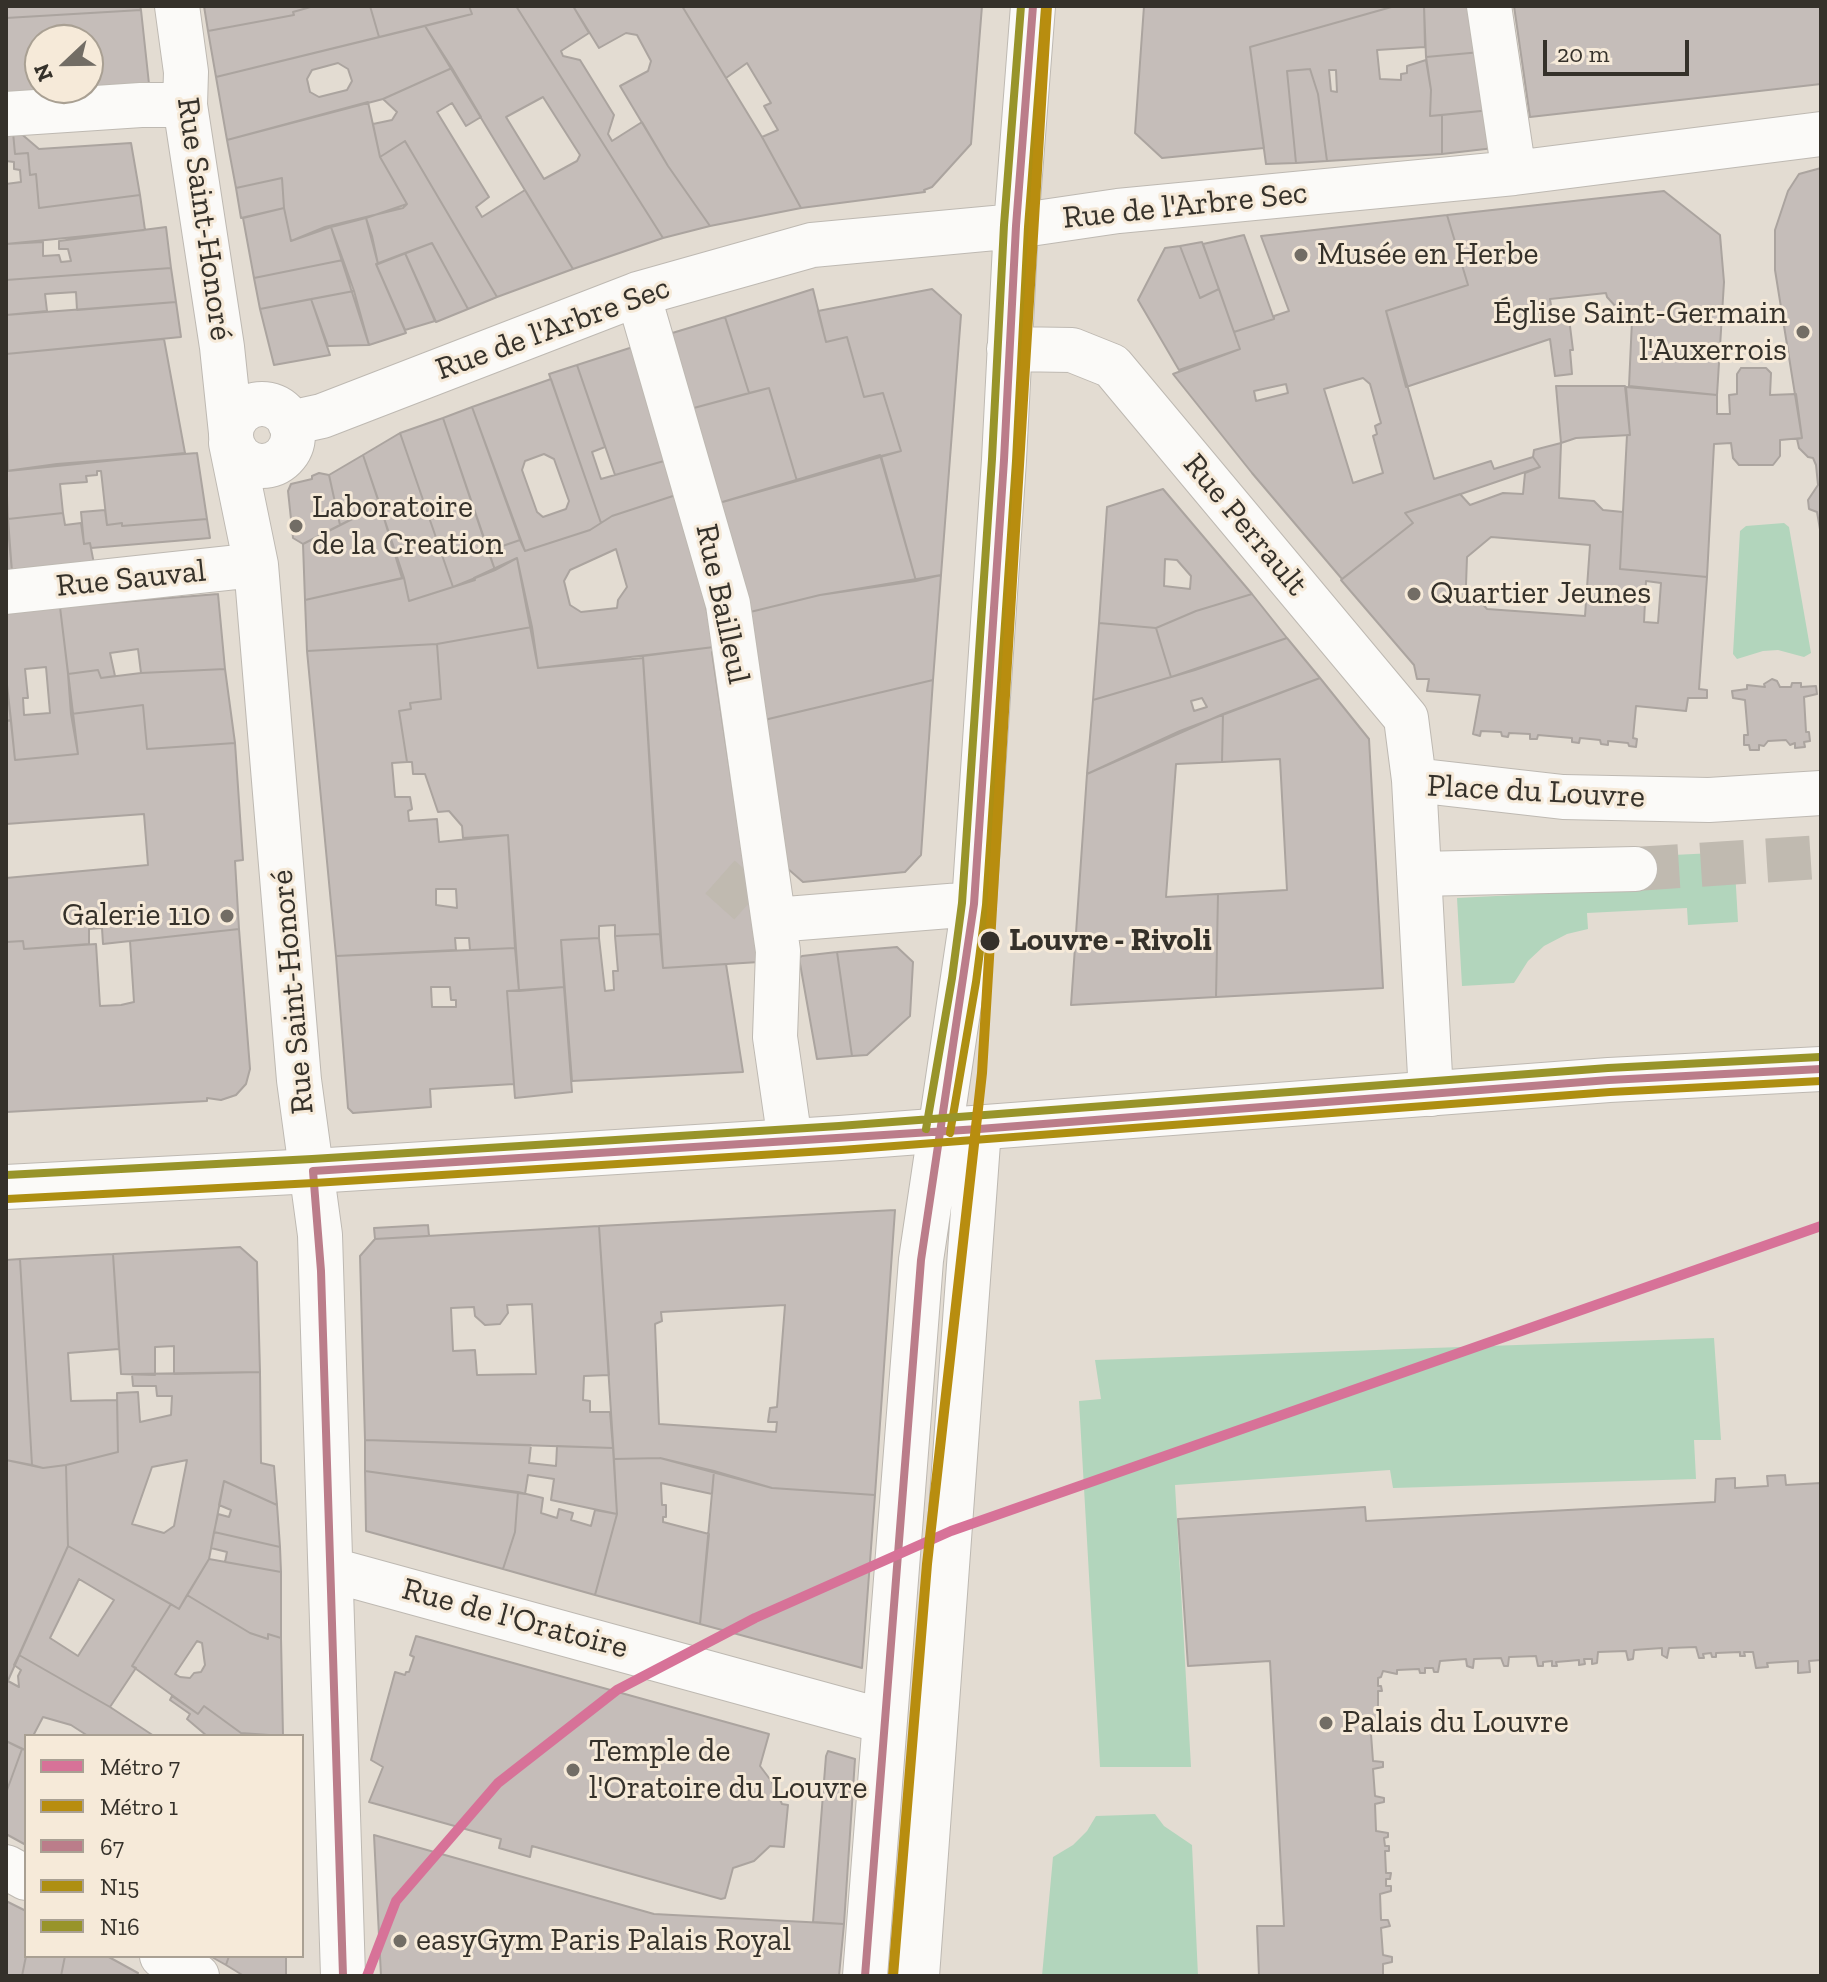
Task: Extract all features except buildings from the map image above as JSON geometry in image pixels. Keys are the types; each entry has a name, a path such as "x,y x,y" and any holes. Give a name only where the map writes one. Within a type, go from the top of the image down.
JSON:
{"street":[{"name":"Rue Saint-Honoré","path":"177,6 186,72 185,105 222,347 231,438 256,565 299,1080 320,1235 343,1976"},
{"path":"917,1976 964,980 974,904 1016,226 1033,6"},
{"path":"1489,6 1514,173"},
{"path":"6,114 185,105"},
{"name":"Rue de l'Arbre Sec","path":"231,438 236,453 245,461 266,466 285,455 291,445 293,434 290,423 322,416 638,294 812,245 1514,173 1821,134"},
{"name":"Rue Bailleul","path":"638,294 728,604 762,912 778,951 775,1037 790,1141"},
{"name":"Rue Perrault","path":"1009,349 1072,350 1112,366 1406,718 1414,780"},
{"name":"Rue Sauval","path":"6,592 256,565"},
{"name":"Place du Louvre","path":"1431,1094 1414,780 1563,797 1709,800 1821,793"},
{"path":"1419,874 1635,869"},
{"path":"762,912 974,904"},
{"path":"6,1187 790,1141 1609,1080 1821,1069"},
{"path":"865,1976 921,1260 959,1130"},
{"name":"Rue de l'Oratoire","path":"332,1570 883,1721"},
{"path":"6,1867 24,1877"},
{"path":"166,1958 197,1976"}],"green space":[{"path":"1784,523 1789,527 1811,653 1804,657 1778,650 1763,651 1737,659 1733,654 1740,531 1746,526"},
{"path":"1734,852 1738,922 1688,925 1687,908 1587,913 1588,929 1567,934 1544,946 1528,961 1514,983 1462,986 1457,898 1654,888 1653,856"},
{"path":"1714,1338 1721,1440 1694,1440 1696,1479 1393,1488 1390,1470 1175,1485 1191,1767 1100,1767 1079,1401 1101,1399 1095,1360"},
{"path":"1155,1814 1164,1826 1192,1845 1198,1976 1042,1976 1053,1857 1073,1845 1096,1816"}],"tunnel":[{"path":"1635,869 1821,857"},
{"path":"720,877 749,903"}],"metro line":[{"name":"1","path":"893,1976 927,1564 982,1073 1047,6"},
{"name":"7","path":"367,1976 396,1901 498,1783 617,1690 755,1618 951,1531 1821,1226"}],"transit line":[{"name":"N16","path":"926,1129 962,903 992,459 1004,225 1021,6"},
{"name":"67","path":"865,1976 921,1260 974,904 1004,460 1016,226 1033,6"},
{"name":"N15","path":"950,1133 986,905 1016,461 1028,227 1045,7"},
{"name":"N16","path":"6,1175 839,1126 1608,1068 1820,1057"},
{"name":"67","path":"343,1976 321,1271 313,1171 979,1129 1609,1080 1821,1069"},
{"name":"N15","path":"7,1199 841,1150 1610,1092 1821,1081"}],"place":[{"name":"Musée en Herbe","path":"1301,255"},
{"name":"Église Saint-Germain l'Auxerrois","path":"1803,332"},
{"name":"Laboratoire de la Creation","path":"296,526"},
{"name":"Quartier Jeunes","path":"1414,594"},
{"name":"Galerie 110","path":"227,916"},
{"name":"Louvre - Rivoli","path":"990,941"},
{"name":"Palais du Louvre","path":"1326,1723"},
{"name":"Temple de l'Oratoire du Louvre","path":"573,1770"},
{"name":"easyGym Paris Palais Royal","path":"400,1941"}]}
